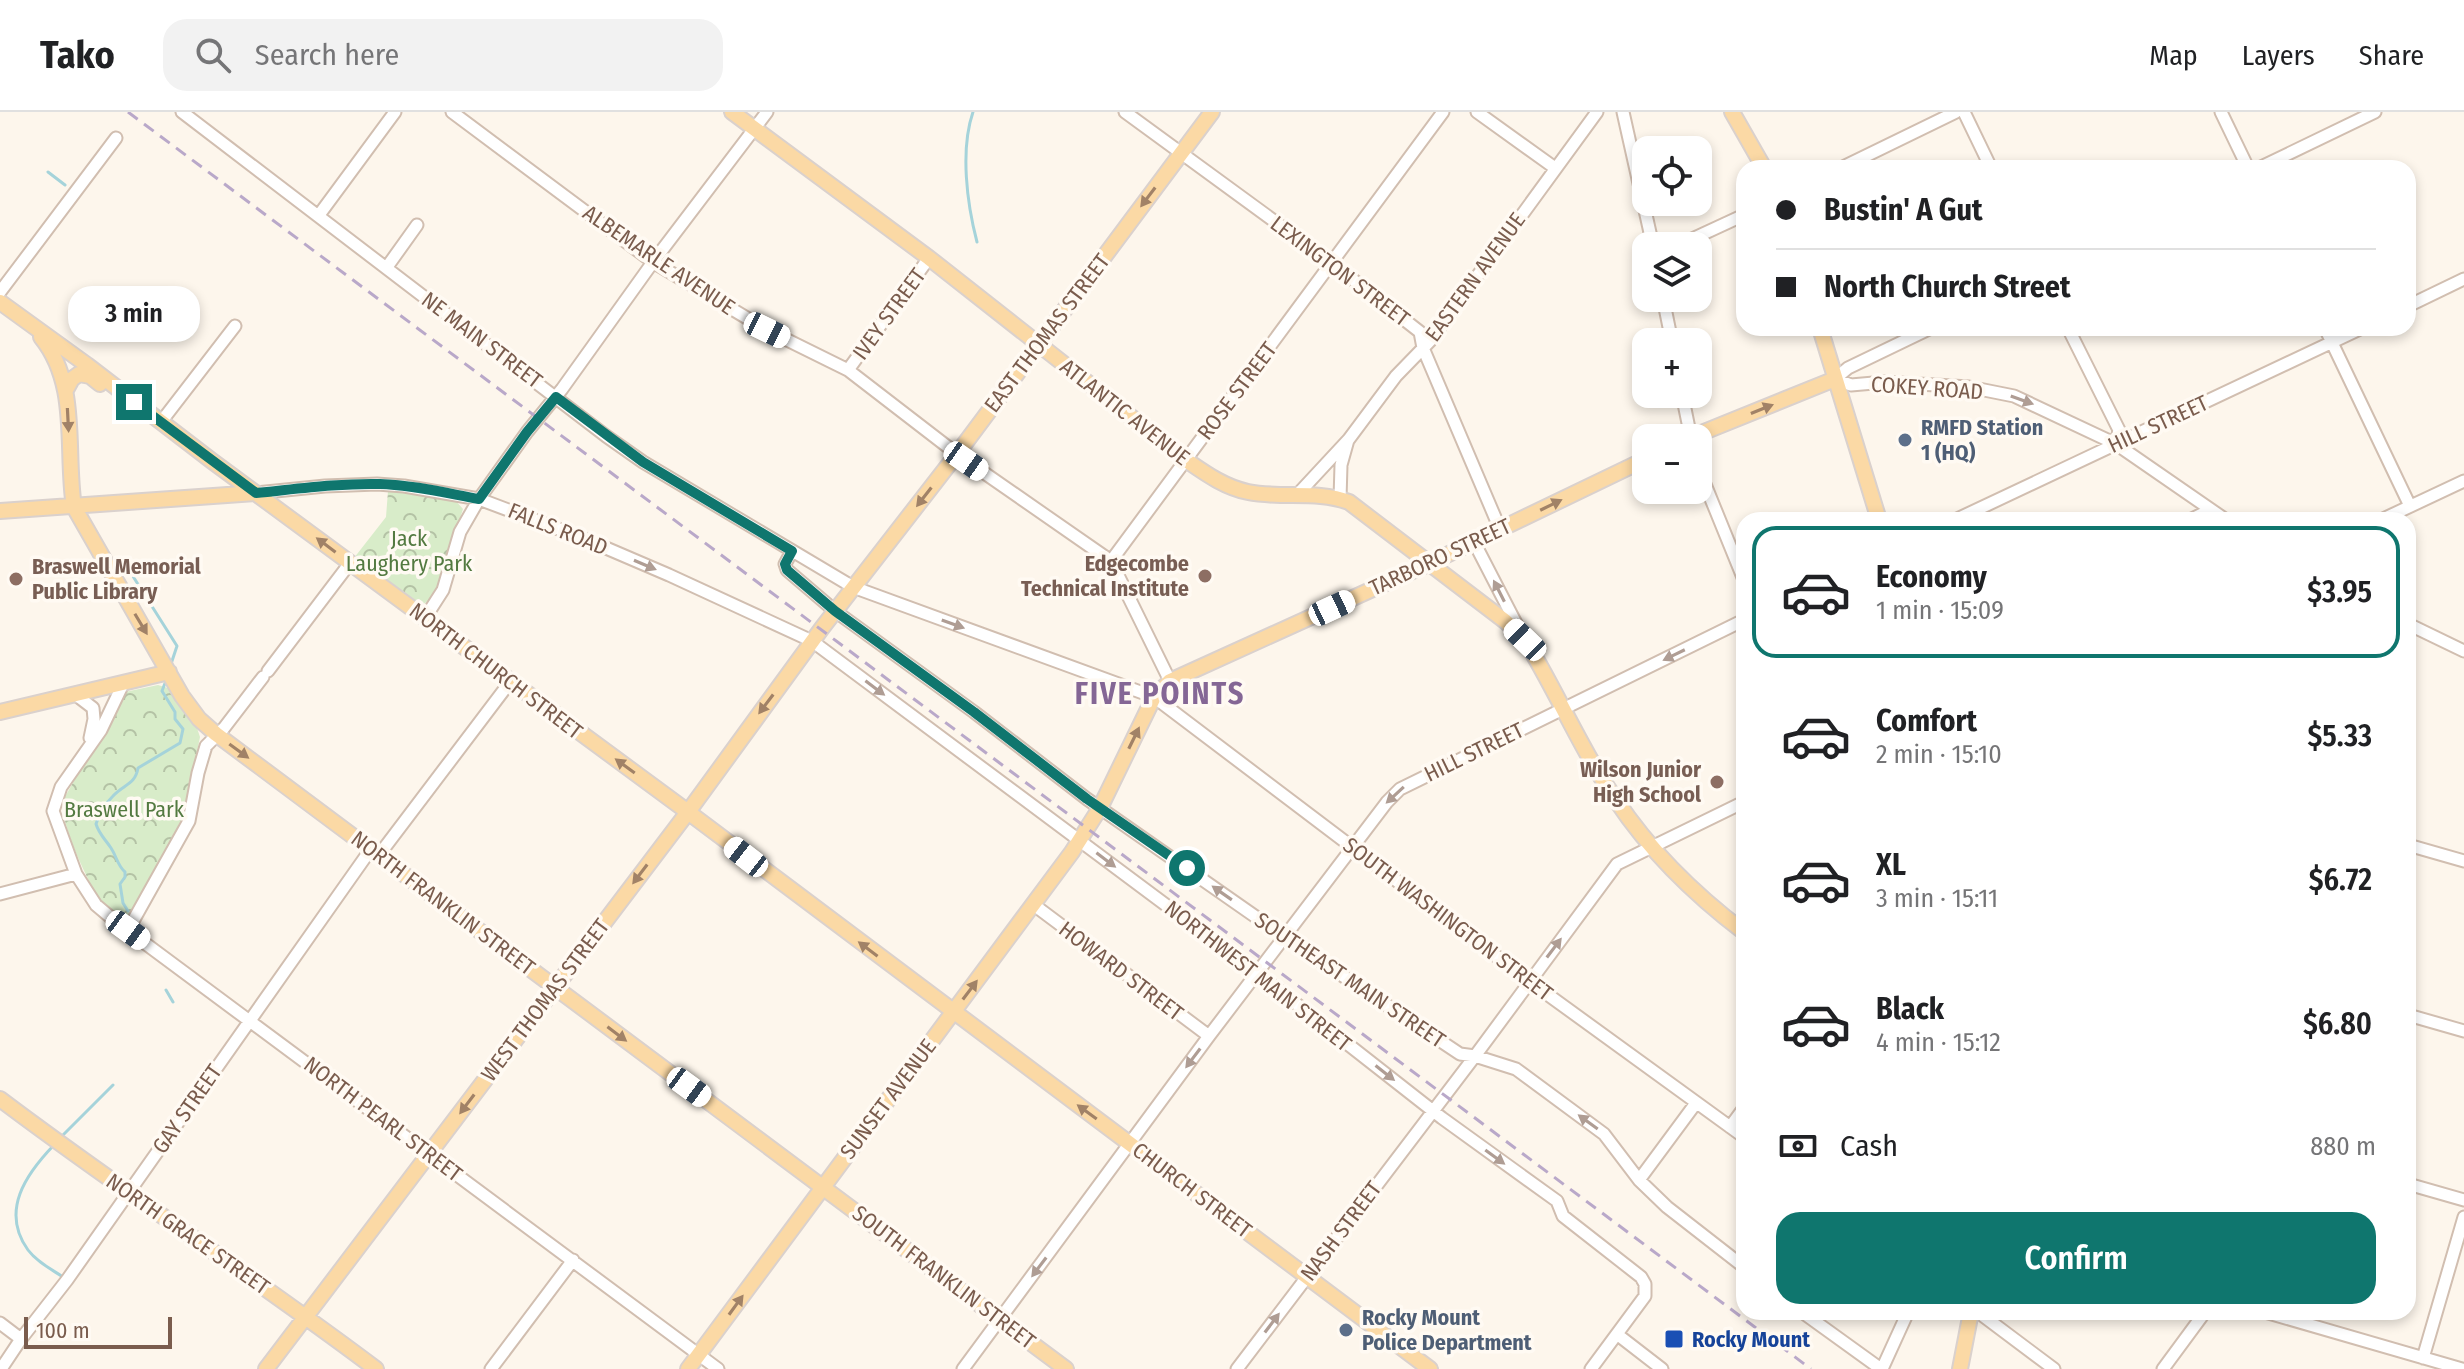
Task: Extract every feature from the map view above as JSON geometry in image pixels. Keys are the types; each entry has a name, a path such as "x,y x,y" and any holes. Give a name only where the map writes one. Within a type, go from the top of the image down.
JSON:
{"main road":[{"name":"ATLANTIC AVENUE","path":"732,112 929,258 1186,460 1221,483 1245,492 1333,496 1349,502 1505,621 1525,640 1615,799 1650,847 1736,926"},
{"name":"EAST THOMAS STREET","path":"822,628 957,454 1212,112"},
{"path":"1732,112 1759,160"},
{"name":"NORTH CHURCH STREET","path":"0,302 688,812 953,1013"},
{"path":"30,325 52,350 66,390 74,507"},
{"path":"1822,336 1877,512"},
{"path":"66,390 72,379 84,374 126,404 148,412"},
{"path":"1712,429 1835,379"},
{"name":"TARBORO STREET","path":"1083,834 1100,808 1154,697 1170,681 1430,563 1632,466"},
{"name":"FALLS ROAD","path":"0,511 256,493"},
{"name":"NORTH FRANKLIN STREET","path":"74,507 182,696 199,719 822,1186"},
{"name":"WEST THOMAS STREET","path":"266,1369 688,812 822,628"},
{"path":"0,712 169,672"},
{"name":"SUNSET AVENUE","path":"688,1369 1034,905 1083,834"},
{"name":"CHURCH STREET","path":"953,1013 1430,1369"},
{"name":"NORTH GRACE STREET","path":"0,1099 376,1369"},
{"name":"SOUTH FRANKLIN STREET","path":"822,1186 1066,1369"},
{"path":"1960,1369 1969,1320"}],"street":[{"name":"NE MAIN STREET","path":"182,112 643,462 853,587"},
{"path":"319,215 395,112"},
{"name":"ALBEMARLE AVENUE","path":"452,112 653,262 767,330 848,370 957,454 1111,561"},
{"path":"425,618 443,590 460,532 479,499 767,112"},
{"name":"LEXINGTON STREET","path":"1125,112 1333,264 1420,332 1423,348 1500,529"},
{"name":"ROSE STREET","path":"1111,561 1443,112"},
{"path":"1477,112 1555,168"},
{"name":"EASTERN AVENUE","path":"1297,495 1349,439 1389,385 1423,348 1597,112"},
{"path":"1623,112 1650,232"},
{"path":"1857,160 1956,112"},
{"path":"1964,112 1987,160"},
{"path":"2221,112 2244,160"},
{"path":"2276,160 2375,112"},
{"path":"0,292 116,138"},
{"path":"1707,232 1736,219"},
{"path":"387,267 417,225"},
{"name":"IVEY STREET","path":"848,370 929,258"},
{"path":"2416,302 2464,279"},
{"path":"161,422 235,326"},
{"path":"1835,379 1848,368 1914,336"},
{"path":"2072,336 2119,430 2116,444"},
{"path":"2329,336 2410,506"},
{"name":"HILL STREET","path":"1972,512 2345,336"},
{"name":"COKEY ROAD","path":"1835,379 1851,385 1885,382 1969,387 2014,396 2116,444 2213,512"},
{"path":"1340,499 1341,465 1349,439"},
{"path":"2398,512 2464,481"},
{"name":"FALLS ROAD","path":"256,493 377,484 479,499 669,575 812,641"},
{"path":"1712,501 1736,560"},
{"path":"2206,512 2210,510"},
{"path":"1474,542 1525,640"},
{"name":"SOUTHEAST MAIN STREET","path":"792,551 785,564 787,570 835,611 1100,808 1286,938 1460,1054 1516,1069 1604,1134 1639,1180 1667,1207 1736,1261"},
{"path":"1111,561 1170,681"},
{"path":"128,930 189,821 206,746 224,728 350,563"},
{"name":"SOUTH WASHINGTON STREET","path":"853,587 1154,697 1529,981 1736,1131"},
{"name":"HILL STREET","path":"963,1369 1209,1036 1400,789 1736,624"},
{"path":"2416,632 2464,651"},
{"name":"NORTHWEST MAIN STREET","path":"812,641 1083,834 1432,1111 1557,1201 1563,1216 1641,1277 1645,1284 1645,1296 1591,1369"},
{"name":"GAY STREET","path":"1,1369 250,1019 375,852 510,682"},
{"name":"NORTH PEARL STREET","path":"123,684 101,730 61,787 53,811 76,874 96,905 718,1369"},
{"path":"76,695 93,708 88,746"},
{"name":"NASH STREET","path":"1237,1369 1617,864 1736,806"},
{"path":"2416,847 2464,861"},
{"path":"0,894 76,874"},
{"name":"HOWARD STREET","path":"1034,905 1209,1036"},
{"path":"2416,1017 2464,1031"},
{"path":"1639,1180 1696,1103"},
{"path":"1730,1127 1736,1119"},
{"path":"2416,1186 2464,1200"},
{"path":"2423,1358 2464,1217"},
{"path":"491,1369 573,1260"},
{"path":"1813,1320 1882,1369 1904,1320"},
{"path":"1989,1320 2054,1369"},
{"path":"2163,1369 2199,1320"},
{"path":"2292,1320 2462,1369"},
{"path":"0,1323 21,1339"},
{"path":"1618,1335 1662,1369"}],"green space":[{"name":"Jack Laughery Park","path":"388,491 455,500 463,509 437,590 422,605 354,558 386,517"},
{"name":"Braswell Park","path":"158,685 168,688 197,728 200,737 184,815 130,915 124,918 103,904 91,884 65,822 63,800 125,692"}],"waterway":[{"path":"973,112 967,143 966,177 977,242"},
{"path":"48,172 65,185"},
{"path":"129,570 177,646 170,667"},
{"path":"128,911 123,903 120,884 125,872 96,824 108,802 132,781 138,768 180,743 183,729 162,691 167,678"},
{"path":"166,990 173,1002"},
{"path":"59,1139 113,1085"},
{"path":"54,1145 26,1181 20,1194 16,1221 28,1250 63,1277"}],"railway":[{"path":"128,112 1736,1313"},
{"path":"1745,1320 1811,1369"}],"place":[{"name":"RMFD Station 1 (HQ)","path":"1905,440"},
{"name":"Edgecombe Technical Institute","path":"1205,576"},
{"name":"Braswell Memorial Public Library","path":"16,579"},
{"name":"Wilson Junior High School","path":"1717,782"},
{"name":"Rocky Mount Police Department","path":"1346,1330"},
{"name":"Rocky Mount","path":"1674,1339"}],"district":[{"name":"FIVE POINTS","path":"1160,694"}],"route":[{"path":"134,402 256,493 377,484 479,499 556,397 643,462 792,551 785,564 787,570 835,611 1087,799 1187,868"}]}
